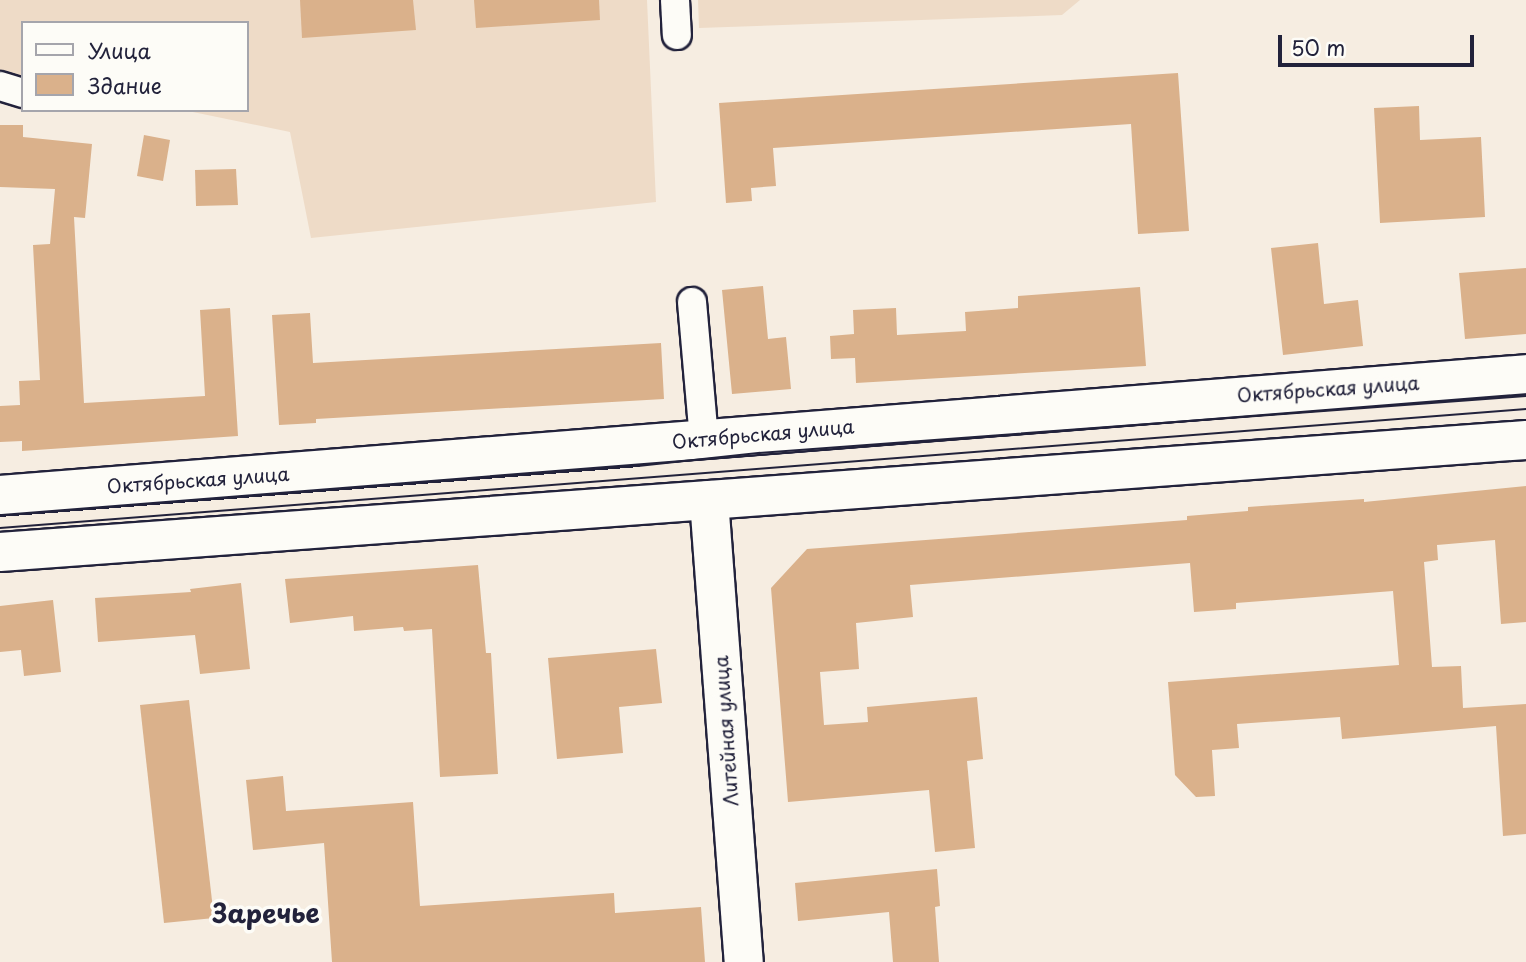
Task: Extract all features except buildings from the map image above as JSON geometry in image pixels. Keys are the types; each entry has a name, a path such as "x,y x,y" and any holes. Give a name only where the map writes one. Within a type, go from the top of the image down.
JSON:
{"main road":[{"name":"Октябрьская улица","path":"0,495 1526,374"},
{"name":"Литейная улица","path":"704,439 744,962"},
{"path":"0,552 1526,440"}],"street":[{"path":"675,0 677,35"},
{"path":"0,86 21,92"},
{"path":"692,302 704,439"}],"shaded area":[{"path":"0,0 647,0 656,202 311,238 290,132 193,112 248,112 248,21 21,21 21,77 0,73"},
{"path":"698,0 1080,0 1062,15 699,28"}],"tram line":[{"path":"0,516 639,466 759,453 1526,396"},
{"path":"0,528 1526,409"}],"district":[{"name":"Заречье","path":"266,913"}]}
